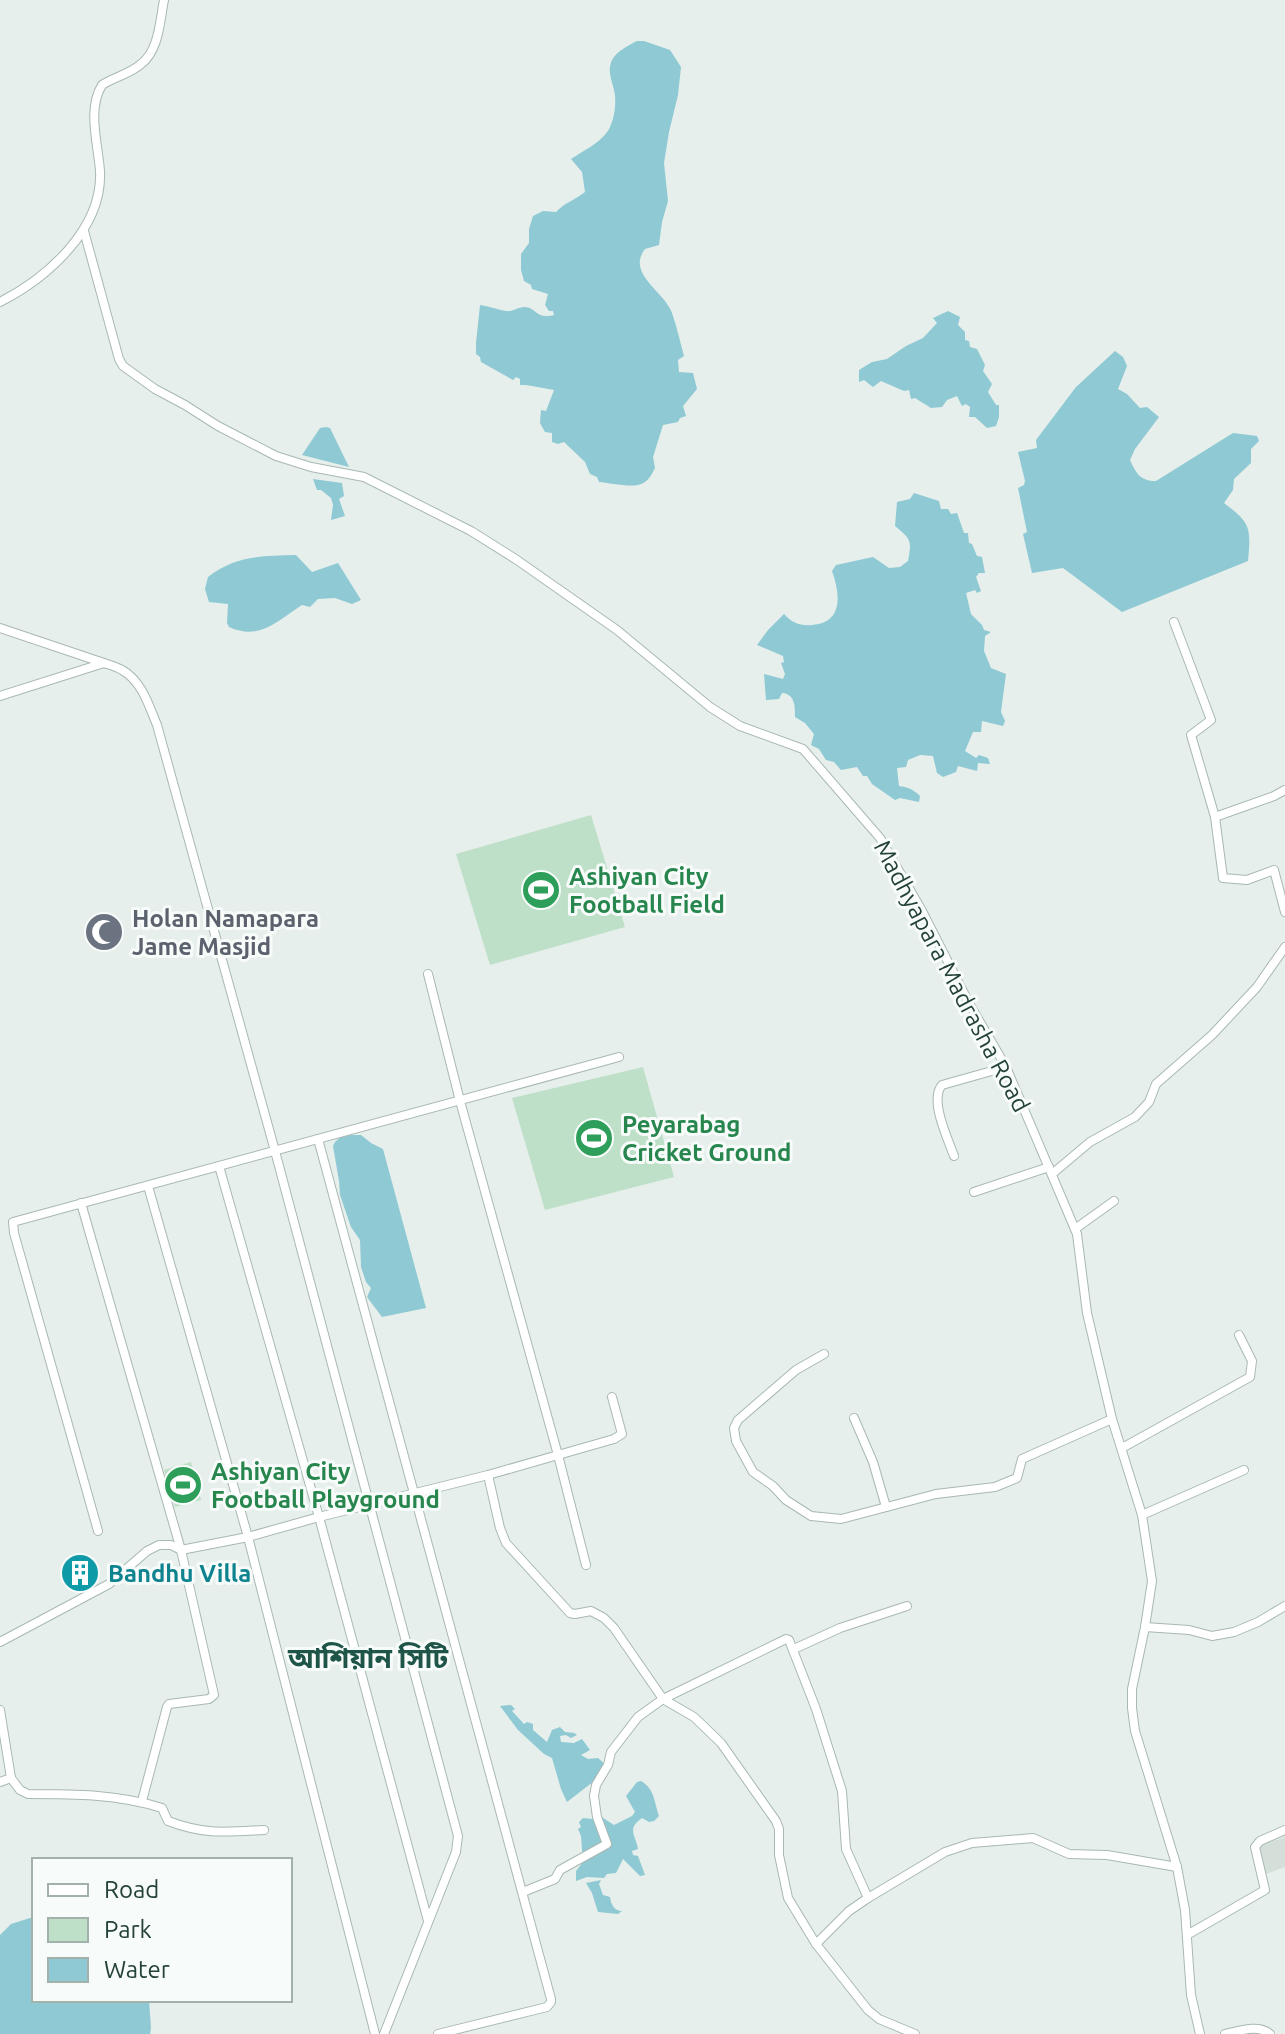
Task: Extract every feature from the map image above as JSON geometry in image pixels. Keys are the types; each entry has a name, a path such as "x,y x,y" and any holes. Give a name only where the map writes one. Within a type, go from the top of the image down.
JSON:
{"street":[{"path":"0,302 41,278 84,231 99,189 95,118 99,91 102,85 148,58 153,49 164,0"},
{"name":"Madhyapara Madrasha Road","path":"84,231 123,366 218,426 276,456 311,467 364,477 471,531 617,630 710,707 740,726 803,749 880,838 1006,1067 1077,1234 1087,1313 1112,1419 1142,1515 1152,1581 1132,1689 1132,1708 1135,1731 1177,1867 1185,1910 1191,1995 1200,2034"},
{"path":"1174,622 1211,720 1191,735 1215,817 1223,878 1247,880 1274,870 1285,912"},
{"path":"0,628 121,669 139,685 157,725 275,1151 458,1836 456,1852 384,2034"},
{"path":"0,696 104,663"},
{"path":"1215,817 1285,790"},
{"path":"974,1192 1050,1171 1090,1142 1135,1117 1149,1102 1156,1084 1212,1035 1257,987 1285,947"},
{"path":"428,974 586,1565"},
{"path":"98,1531 13,1222 619,1057"},
{"path":"954,1156 940,1118 938,1088 1006,1067"},
{"path":"318,1139 551,2002 547,2007 438,2034"},
{"path":"219,1166 319,1517 428,1921"},
{"path":"148,1186 248,1537 375,2034"},
{"path":"1075,1229 1114,1201"},
{"path":"81,1203 181,1550 214,1695 209,1699 169,1704 142,1801"},
{"path":"1122,1448 1250,1377 1252,1361 1239,1335"},
{"path":"824,1354 796,1370 738,1420 734,1428 736,1441 753,1472 811,1516 841,1519 936,1494 995,1487 1017,1478 1022,1459 1112,1419"},
{"path":"0,1642 109,1584 147,1551 159,1545 171,1545 181,1550 248,1537 614,1439 622,1434 612,1397"},
{"path":"854,1418 873,1462 886,1507"},
{"path":"1142,1515 1244,1470"},
{"path":"488,1475 506,1543 570,1613 591,1611 604,1618 663,1699 694,1717 721,1743 776,1821 788,1898 816,1944 868,2010 879,2019 915,2034"},
{"path":"794,1649 840,1628 907,1606"},
{"path":"1145,1627 1189,1630 1212,1636 1234,1632 1285,1606"},
{"path":"523,1892 555,1879 560,1870 607,1844 597,1817 596,1785 608,1765 611,1752 638,1717 663,1699 786,1639 794,1649 842,1791 846,1849 868,1898"},
{"path":"0,1710 11,1778 20,1790 28,1794 91,1794 142,1801 162,1808 168,1821 186,1828 210,1832 264,1830"},
{"path":"0,1782 11,1778"},
{"path":"1187,1935 1265,1890 1255,1847 1260,1841 1285,1830"},
{"path":"816,1944 849,1911 868,1898 945,1852 972,1843 1033,1838 1069,1854 1107,1855 1177,1867"},
{"path":"1225,2034 1252,2028 1266,2030 1270,2034"}],"shaded area":[{"path":"1285,1837 1285,1867 1266,1874 1255,1847"}],"green space":[{"name":"Ashiyan City Football Field","path":"591,815 625,927 490,965 456,854"},
{"name":"Peyarabag Cricket Ground","path":"643,1067 674,1177 545,1210 512,1098"},
{"name":"Ashiyan City Football Playground","path":"191,1462 201,1500 175,1507 164,1470"}],"water":[{"path":"637,41 670,50 681,67 664,163 668,201 659,245 645,249 640,266 672,313 684,356 678,360 679,372 693,373 697,389 683,406 686,416 678,422 663,425 653,457 655,468 648,480 632,486 599,482 597,477 590,474 585,462 564,442 552,442 552,433 545,432 540,423 541,410 546,411 554,390 520,385 520,379 516,377 513,380 481,362 476,354 476,343 480,305 506,311 528,307 543,316 554,315 545,305 548,294 532,289 524,281 521,254 529,243 533,216 543,211 556,212 585,192 582,172 571,159 598,141 610,127 615,100 610,65 617,54"},
{"path":"948,311 960,317 958,325 965,332 965,340 969,341 970,347 977,349 985,365 983,371 992,384 988,392 999,405 996,426 987,428 975,417 969,417 970,407 966,404 962,406 957,396 947,400 942,407 931,408 915,398 911,399 909,390 904,391 881,381 873,387 864,380 859,382 859,370 872,362 887,359 923,338 937,323 933,318"},
{"path":"1115,351 1123,357 1127,366 1118,389 1140,408 1147,407 1159,417 1130,460 1142,478 1156,481 1233,433 1257,436 1259,441 1251,449 1251,463 1234,479 1233,490 1224,503 1240,516 1247,527 1248,561 1122,612 1063,568 1032,573 1023,534 1027,532 1018,488 1025,481 1018,452 1037,448 1036,440 1076,387"},
{"path":"320,428 330,428 349,467 302,455"},
{"path":"313,479 342,483 344,496 339,499 345,516 331,520 331,498 317,490"},
{"path":"914,493 939,501 941,509 948,509 951,514 957,513 964,533 968,533 969,543 977,556 982,557 985,573 979,573 976,577 981,591 966,593 971,614 984,630 991,632 985,636 984,651 991,668 1006,674 1001,712 1005,721 1003,726 982,721 981,732 973,732 965,751 976,758 979,755 988,758 990,764 978,763 977,771 958,766 956,772 943,777 937,773 933,756 920,755 908,760 906,767 897,768 899,786 920,796 919,802 900,798 895,800 872,784 857,767 841,770 834,762 826,760 819,749 811,745 814,734 795,717 790,696 782,693 779,699 766,700 764,674 783,679 785,674 781,663 784,662 783,656 757,645 784,614 793,622 804,625 830,619 838,597 832,571 836,565 873,557 889,568 900,567 908,561 909,541 895,526 897,502 910,499"},
{"path":"296,555 312,572 338,563 361,600 352,604 335,598 318,599 310,607 302,605 276,623 250,632 229,627 228,604 209,602 205,589 208,577 229,564 250,558"},
{"path":"361,1135 383,1149 426,1308 382,1317 367,1297 371,1288 361,1267 360,1240 351,1227 340,1195 333,1146 341,1137"},
{"path":"511,1705 515,1709 512,1711 524,1724 533,1724 533,1730 547,1742 552,1730 560,1727 577,1735 571,1738 560,1736 561,1742 574,1743 582,1739 590,1750 581,1755 588,1759 598,1758 606,1765 598,1778 567,1802 552,1758 518,1730 500,1706"},
{"path":"641,1781 652,1792 659,1816 649,1822 642,1818 633,1829 638,1849 632,1851 633,1855 638,1856 645,1875 640,1876 623,1859 616,1873 607,1874 604,1878 587,1877 576,1881 576,1871 583,1862 579,1822 583,1818 600,1816 614,1825 632,1816 635,1812 626,1796"},
{"path":"601,1880 599,1884 603,1895 610,1897 613,1907 622,1911 618,1914 598,1912 586,1883"},
{"path":"32,1918 32,2002 149,2002 150,2034 0,2034 0,1935 11,1924"}],"place":[{"name":"Ashiyan City Football Field","path":"541,890"},
{"name":"Holan Namapara Jame Masjid","path":"104,932"},
{"name":"Peyarabag Cricket Ground","path":"594,1138"},
{"name":"Ashiyan City Football Playground","path":"183,1485"},
{"name":"Bandhu Villa","path":"80,1573"}],"district":[{"name":"আশিয়ান সিটি","path":"368,1657"}]}
